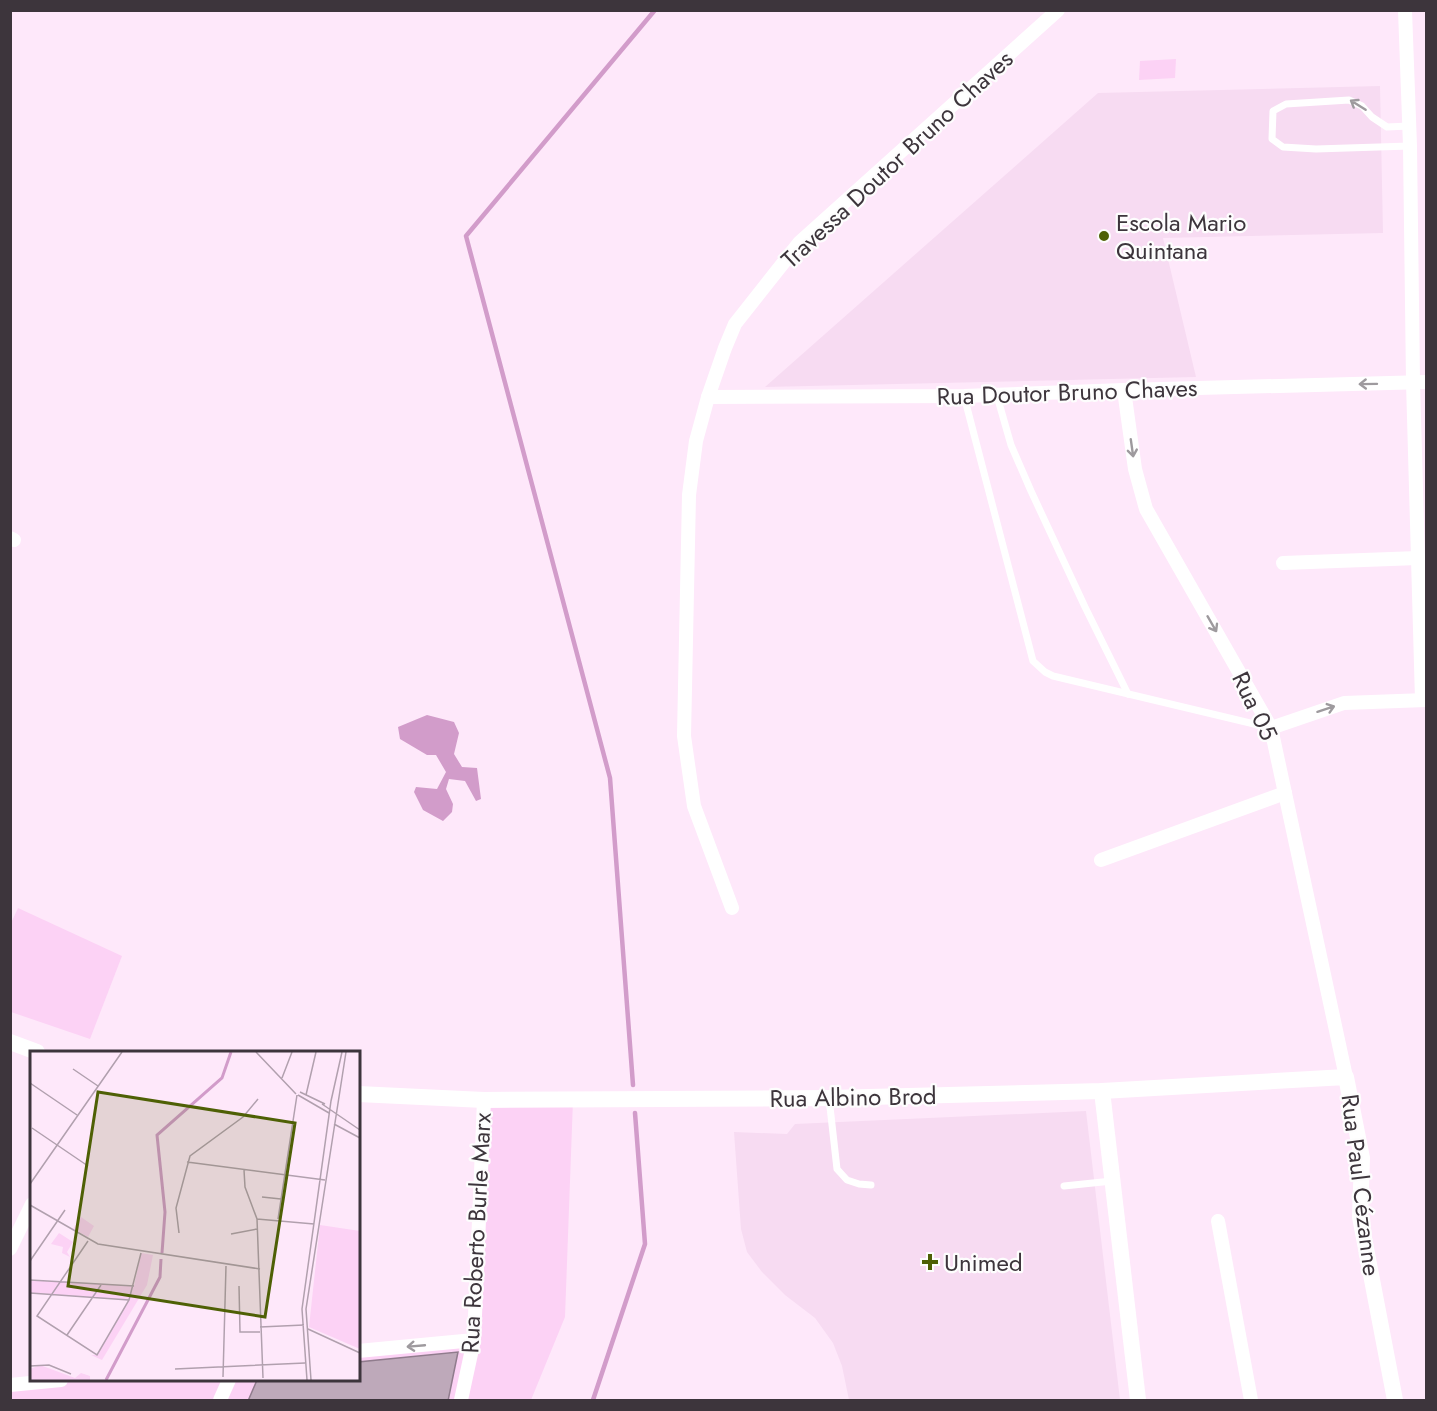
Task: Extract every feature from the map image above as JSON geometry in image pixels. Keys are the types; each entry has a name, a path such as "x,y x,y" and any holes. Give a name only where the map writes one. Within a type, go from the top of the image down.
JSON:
{"street":[{"name":"Travessa Doutor Bruno Chaves","path":"732,908 694,806 684,736 689,495 696,441 725,348 735,324 799,243 1058,10"},
{"path":"1271,728 1344,703 1424,700 1418,558 1420,382 1405,10"},
{"name":"Rua Doutor Bruno Chaves","path":"708,397 997,396 1420,382"},
{"name":"Rua 05","path":"1124,390 1135,469 1146,509 1271,728 1346,1077"},
{"path":"1283,563 1418,558"},
{"path":"1101,860 1285,793"},
{"path":"10,1042 33,1051"},
{"name":"Rua Albino Brod","path":"360,1094 484,1100 830,1098 1102,1091 1346,1077"},
{"name":"Rua Paul Cézanne","path":"1346,1077 1362,1158 1360,1217 1395,1401"},
{"path":"1102,1091 1138,1401"},
{"name":"Rua Roberto Burle Marx","path":"461,1401 474,1340 484,1100"},
{"path":"10,1249 30,1208"},
{"path":"1218,1221 1251,1401"},
{"path":"360,1351 474,1340"},
{"path":"10,1384 48,1381"},
{"path":"220,1401 229,1381"}],"lane":[{"path":"1409,126 1387,127 1372,117 1362,106 1349,100 1286,104 1273,111 1272,139 1283,147 1316,149 1410,146"},
{"path":"964,396 1033,661 1053,676 1271,728"},
{"path":"997,396 1011,444 1031,491 1128,694"},
{"path":"830,1098 837,1169 847,1180 871,1185"},
{"path":"1064,1186 1112,1180"}],"shaded area":[{"path":"1176,59 1175,78 1139,80 1140,61"},
{"name":"Escola Mario Quintana","path":"1380,86 1383,233 1163,238 1196,377 765,387 1098,93"},
{"path":"427,715 454,722 459,733 454,754 462,767 477,768 481,799 476,801 465,781 449,779 446,789 453,804 452,812 443,821 423,810 414,792 416,787 437,789 446,772 436,755 427,755 400,739 398,727"},
{"path":"18,908 122,956 90,1039 11,1012 11,923"},
{"path":"484,1100 573,1100 565,1317 531,1400 11,1400 11,1385 51,1381 360,1381 360,1351 474,1340"},
{"name":"Unimed","path":"1086,1111 1120,1400 849,1400 842,1366 833,1343 815,1318 785,1295 762,1272 747,1252 741,1229 734,1132 787,1134 795,1124"}],"building":[{"path":"458,1352 448,1401 248,1401 257,1381 360,1381 360,1362"}],"waterway":[{"path":"633,1085 610,778 466,236 655,10"},
{"path":"593,1400 645,1244 635,1113"}],"place":[{"name":"Escola Mario Quintana","path":"1104,236"},
{"name":"Unimed","path":"930,1262"}]}
